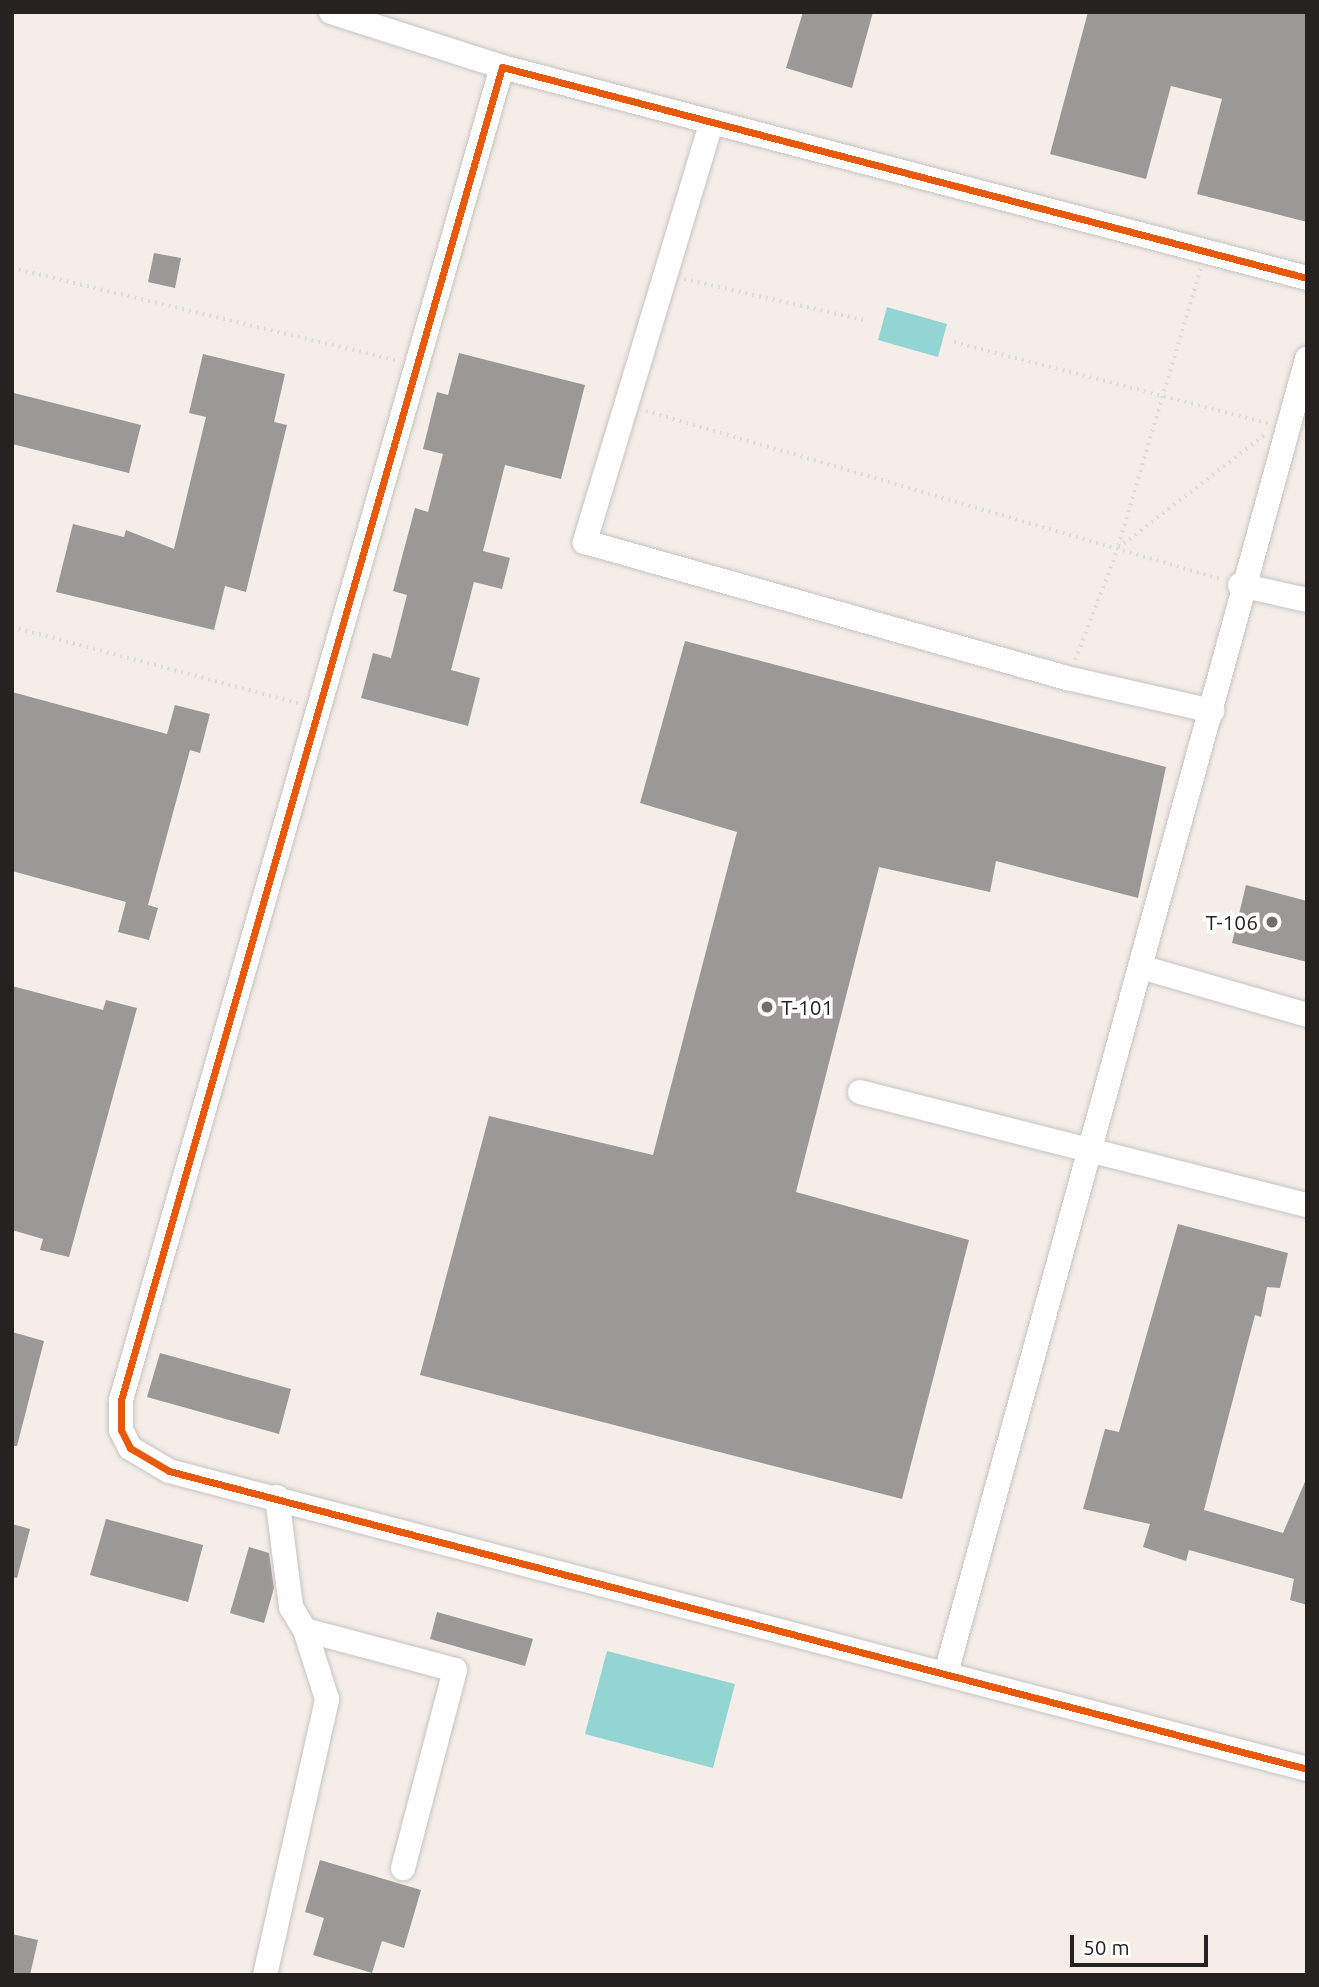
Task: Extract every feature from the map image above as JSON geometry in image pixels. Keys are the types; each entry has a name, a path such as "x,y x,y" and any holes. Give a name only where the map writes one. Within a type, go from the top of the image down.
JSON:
{"street":[{"path":"331,12 502,67 711,124 1307,278"},
{"path":"502,67 323,709 121,1400 121,1430 146,1462 1307,1769"},
{"path":"711,124 624,405 585,542 1068,678 1212,711"},
{"path":"946,1673 1212,711 1240,585 1307,359"},
{"path":"1240,585 1307,600"},
{"path":"1140,967 1307,1015"},
{"path":"860,1092 1307,1205"},
{"path":"265,1975 327,1699 305,1630 291,1607 277,1497"},
{"path":"305,1630 455,1670 403,1868"}],"path":[{"path":"1068,678 1118,548 1169,394 1206,250"},
{"path":"12,268 418,366"},
{"path":"664,274 863,320"},
{"path":"954,342 1169,394 1276,426 1118,548"},
{"path":"624,405 1240,585"},
{"path":"12,627 323,709"}],"shaded area":[{"path":"12,12 1307,12 1307,1975 12,1975"}],"water":[{"path":"887,307 947,324 938,357 878,340"},
{"path":"607,1651 735,1684 713,1768 585,1734"}],"building":[{"path":"803,12 873,12 852,88 786,68"},
{"path":"1088,12 1307,12 1307,222 1197,194 1222,99 1171,86 1146,179 1050,154"},
{"path":"154,253 181,258 175,288 148,282"},
{"path":"459,353 585,385 561,479 505,465 483,551 510,558 502,589 474,582 451,670 480,678 468,726 361,698 373,653 391,658 407,595 393,591 415,508 428,512 443,454 423,449 437,392 448,395"},
{"path":"203,354 285,374 274,422 287,425 246,592 225,586 214,630 56,592 73,524 124,537 126,530 174,549 206,417 189,413"},
{"path":"14,393 141,425 129,473 12,444"},
{"name":"Т-101","path":"685,641 1166,767 1138,898 996,861 990,892 879,867 796,1192 969,1240 902,1499 420,1375 489,1116 653,1155 737,832 640,803"},
{"path":"12,692 167,734 175,705 210,714 200,753 190,750 148,905 158,908 149,940 118,932 126,902 12,871"},
{"name":"Т-106","path":"1246,885 1307,901 1307,962 1232,943"},
{"path":"12,986 103,1010 106,1000 137,1008 69,1257 40,1250 43,1239 12,1230"},
{"path":"1178,1224 1288,1253 1280,1288 1267,1287 1261,1317 1255,1315 1204,1510 1283,1533 1307,1477 1307,1605 1290,1600 1294,1579 1189,1550 1186,1561 1143,1547 1150,1524 1083,1509 1105,1429 1119,1432"},
{"path":"12,1332 44,1341 17,1446 12,1446"},
{"path":"160,1353 291,1389 279,1434 147,1397"},
{"path":"106,1519 203,1545 188,1602 90,1575"},
{"path":"12,1524 30,1529 17,1578 12,1577"},
{"path":"249,1547 269,1553 274,1588 264,1623 230,1613"},
{"path":"437,1612 533,1639 525,1666 430,1639"},
{"path":"320,1860 421,1890 404,1948 382,1941 372,1973 313,1955 324,1918 305,1912"},
{"path":"12,1934 38,1940 30,1975 12,1975"}],"cycle path":[{"path":"1307,278 502,67 121,1400 121,1430 130,1448 169,1471 1307,1769"}],"place":[{"name":"Т-106","path":"1272,922"},
{"name":"Т-101","path":"767,1007"}]}
